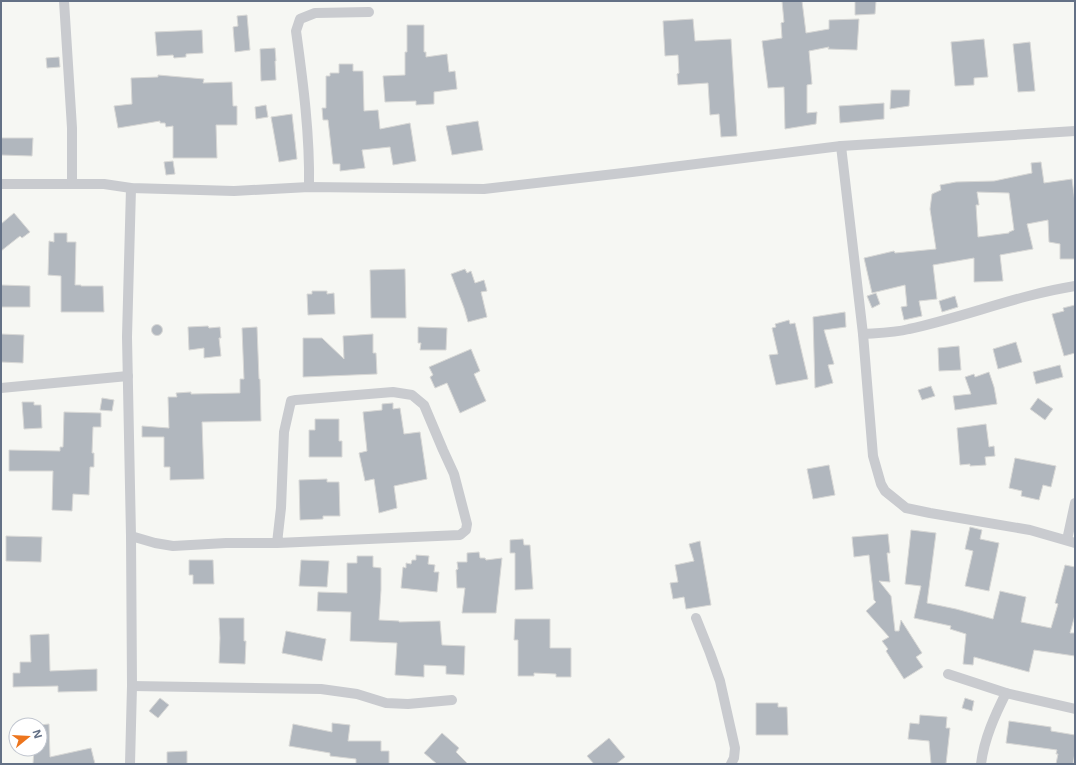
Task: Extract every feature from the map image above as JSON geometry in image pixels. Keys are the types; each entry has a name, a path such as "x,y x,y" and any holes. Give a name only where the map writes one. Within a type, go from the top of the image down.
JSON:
{"street":[{"path":"64,1 72,128 72,184"},
{"path":"309,187 306,124 296,31 300,19 315,13 370,12"},
{"path":"1,184 104,184 131,188 234,192 309,187 484,189 841,146 1075,131"},
{"path":"841,146 863,334 873,456 878,476 885,491 906,508 1030,530 1071,541 1075,503"},
{"path":"130,764 132,686 131,536 127,337 131,188"},
{"path":"863,334 907,330 1016,300 1075,286"},
{"path":"1,388 128,376"},
{"path":"131,536 149,542 173,546 226,543 277,543 460,535 466,530 468,524 454,474 424,405 412,395 394,392 291,401 284,432 281,508 277,543"},
{"path":"696,618 720,681 735,748 734,758 731,764"},
{"path":"948,674 1006,693 1075,709"},
{"path":"132,686 321,689 357,694 386,703 408,704 452,700"},
{"path":"981,764 990,729 998,708 1006,693"}],"building":[{"path":"782,1 802,1 806,33 829,29 829,20 859,19 857,50 828,49 829,47 809,51 812,84 807,85 807,113 817,112 816,124 785,129 784,87 768,88 762,41 782,38 781,23 784,22"},
{"path":"855,1 876,1 875,14 855,15"},
{"path":"247,15 250,50 235,52 233,27 238,26 237,16"},
{"path":"693,19 695,41 731,39 737,136 721,137 719,114 710,115 708,83 678,85 678,55 665,56 663,21"},
{"path":"407,25 424,25 424,52 426,52 426,57 447,54 449,72 455,71 457,89 434,92 434,104 416,105 416,101 385,102 383,76 405,75"},
{"path":"202,30 203,53 186,54 186,57 174,58 173,55 157,56 155,32"},
{"path":"984,39 988,77 974,78 974,85 955,86 951,42"},
{"path":"1030,42 1035,91 1018,92 1013,44"},
{"path":"275,48 276,80 261,81 260,49"},
{"path":"59,57 60,67 47,68 46,58"},
{"path":"339,64 353,64 353,71 363,71 364,111 378,110 380,129 410,123 416,161 393,165 390,147 362,150 365,168 340,171 340,164 333,164 328,120 323,120 322,108 326,108 326,76 330,76 330,73 339,73"},
{"path":"158,75 204,79 203,83 232,82 233,106 237,106 237,125 216,125 217,158 173,158 173,126 166,127 165,123 160,123 160,121 118,128 114,106 132,104 131,78 158,77"},
{"path":"891,90 910,90 909,106 890,109"},
{"path":"884,103 884,119 840,123 839,106"},
{"path":"266,105 268,117 256,119 255,107"},
{"path":"292,114 297,159 279,162 271,117"},
{"path":"478,121 483,150 452,155 446,126"},
{"path":"1,138 33,138 32,156 1,155"},
{"path":"173,161 175,174 166,175 164,162"},
{"path":"1041,162 1044,183 1072,179 1075,202 1075,259 1060,259 1060,244 1049,242 1048,220 1027,224 1033,249 1000,255 1003,281 974,282 974,258 933,265 937,299 919,301 922,316 904,320 901,307 907,306 905,285 872,293 864,258 894,251 895,253 936,249 930,209 932,194 941,190 940,185 956,182 994,181 1032,173 1031,163","holes":["977,192 1009,193 1014,230 1009,233 978,237 976,205 979,205"]},
{"path":"14,213 30,232 22,238 20,236 1,251 1,224"},
{"path":"54,233 67,233 67,242 76,242 75,285 103,286 104,312 61,312 61,276 48,275 49,241 54,242"},
{"path":"405,269 406,318 371,318 370,270"},
{"path":"465,269 467,273 471,271 475,283 484,280 487,291 481,292 487,317 468,322 451,274"},
{"path":"1,285 30,286 30,307 1,307"},
{"path":"312,291 327,291 327,294 334,293 335,314 308,315 307,294 312,294"},
{"path":"876,293 880,304 872,308 867,296"},
{"path":"955,296 958,307 942,312 939,301"},
{"path":"1075,305 1075,353 1064,356 1052,314 1064,311 1063,308"},
{"path":"845,312 846,327 824,330 834,364 828,365 833,383 815,388 813,317"},
{"path":"789,320 790,324 795,323 808,379 776,385 769,355 778,354 772,328 776,327 775,324"},
{"path":"155,325 159,325 161,326 161,334 155,335 152,332 152,328"},
{"path":"208,326 209,328 220,327 221,338 219,338 221,356 204,358 204,348 189,350 188,327"},
{"path":"257,327 261,421 202,422 204,479 170,480 170,467 164,467 164,437 142,437 142,426 169,428 168,397 177,397 176,393 240,393 240,379 244,379 242,328"},
{"path":"418,327 447,328 446,350 420,350 421,343 418,343"},
{"path":"1,334 24,335 23,363 1,362"},
{"path":"373,334 373,353 376,353 377,374 303,377 303,338 322,338 344,359 343,336"},
{"path":"1016,342 1022,362 998,369 993,349"},
{"path":"959,346 961,370 939,371 938,348"},
{"path":"471,349 480,371 474,374 486,401 460,413 447,383 435,388 430,377 433,375 429,367"},
{"path":"1060,365 1063,377 1036,384 1033,372"},
{"path":"989,372 994,387 997,404 955,410 953,396 971,394 965,377 974,374 975,377"},
{"path":"931,386 935,396 922,400 918,390"},
{"path":"102,398 114,400 112,411 100,410"},
{"path":"1038,398 1053,409 1045,420 1030,409"},
{"path":"22,402 34,402 34,405 41,405 42,428 24,429"},
{"path":"393,403 393,409 400,408 404,434 420,432 427,479 394,486 397,508 379,513 374,479 365,481 359,453 367,451 363,412 382,410 382,404"},
{"path":"64,412 101,413 101,427 93,427 92,453 94,453 94,467 90,467 89,495 73,494 72,511 52,510 53,471 9,471 9,450 60,451 60,447 63,447"},
{"path":"315,419 339,419 339,441 342,441 342,457 309,457 309,430 315,430"},
{"path":"986,424 989,447 994,446 995,456 985,457 986,465 960,465 957,428"},
{"path":"1015,458 1056,466 1051,487 1043,485 1039,500 1021,496 1022,491 1009,488"},
{"path":"829,465 835,495 813,499 807,469"},
{"path":"327,479 327,482 339,482 340,516 323,516 323,519 300,520 299,480"},
{"path":"970,527 982,530 980,539 999,543 989,591 965,586 973,551 965,549"},
{"path":"911,530 936,533 927,603 993,619 1000,591 1026,597 1021,622 1051,628 1058,604 1055,603 1065,565 1075,567 1075,615 1070,633 1075,633 1075,656 1034,650 1029,672 974,657 973,665 963,664 966,634 950,629 951,626 914,618 921,586 905,584"},
{"path":"888,534 890,553 887,553 890,582 879,581 891,596 895,631 899,631 901,620 922,653 916,657 923,667 904,679 886,651 888,649 882,641 889,637 866,611 876,602 874,600 869,555 854,557 852,537"},
{"path":"6,536 42,537 41,562 6,561"},
{"path":"523,539 524,545 530,545 533,589 515,590 515,553 510,553 510,540"},
{"path":"700,541 711,605 686,609 684,597 673,599 670,583 678,582 675,565 694,561 689,544"},
{"path":"479,552 480,558 485,558 486,560 502,558 496,613 462,613 465,588 457,588 457,562 467,562 467,553"},
{"path":"416,555 429,556 428,564 435,565 434,572 439,572 437,592 401,588 403,567 406,568 406,563 411,564 412,560 416,560"},
{"path":"357,556 373,556 373,567 381,568 379,620 399,622 440,621 442,645 465,646 464,675 446,674 446,666 424,665 424,677 395,675 397,643 350,641 351,612 317,611 318,592 347,593 347,563 357,563"},
{"path":"189,560 213,560 214,584 193,584 193,575 189,575"},
{"path":"301,560 329,561 327,587 299,586"},
{"path":"219,618 244,618 244,641 246,641 245,664 219,663"},
{"path":"515,619 550,619 550,648 571,648 571,677 556,677 556,674 534,673 534,676 518,676 518,640 514,640"},
{"path":"286,631 326,639 322,661 282,653"},
{"path":"49,634 50,671 97,669 97,691 58,692 58,686 13,687 13,673 20,673 20,662 31,662 30,635"},
{"path":"160,698 169,705 158,718 149,711"},
{"path":"965,698 974,701 972,711 962,708"},
{"path":"756,703 778,703 778,707 787,707 788,735 756,735"},
{"path":"920,715 947,717 946,728 950,728 946,764 931,764 929,741 908,739 910,723 919,724"},
{"path":"1009,721 1051,727 1051,731 1075,735 1075,753 1073,764 1056,764 1058,754 1056,754 1057,750 1006,743"},
{"path":"332,723 350,725 348,741 381,741 381,751 389,751 389,764 356,764 356,759 330,756 330,753 289,746 293,724 332,732"},
{"path":"48,724 50,757 91,748 95,764 33,764 33,757 48,757"},
{"path":"442,733 459,748 456,752 468,764 437,764 424,753"},
{"path":"609,738 625,757 616,764 594,764 587,756"},
{"path":"187,751 187,764 167,764 167,752"}]}
